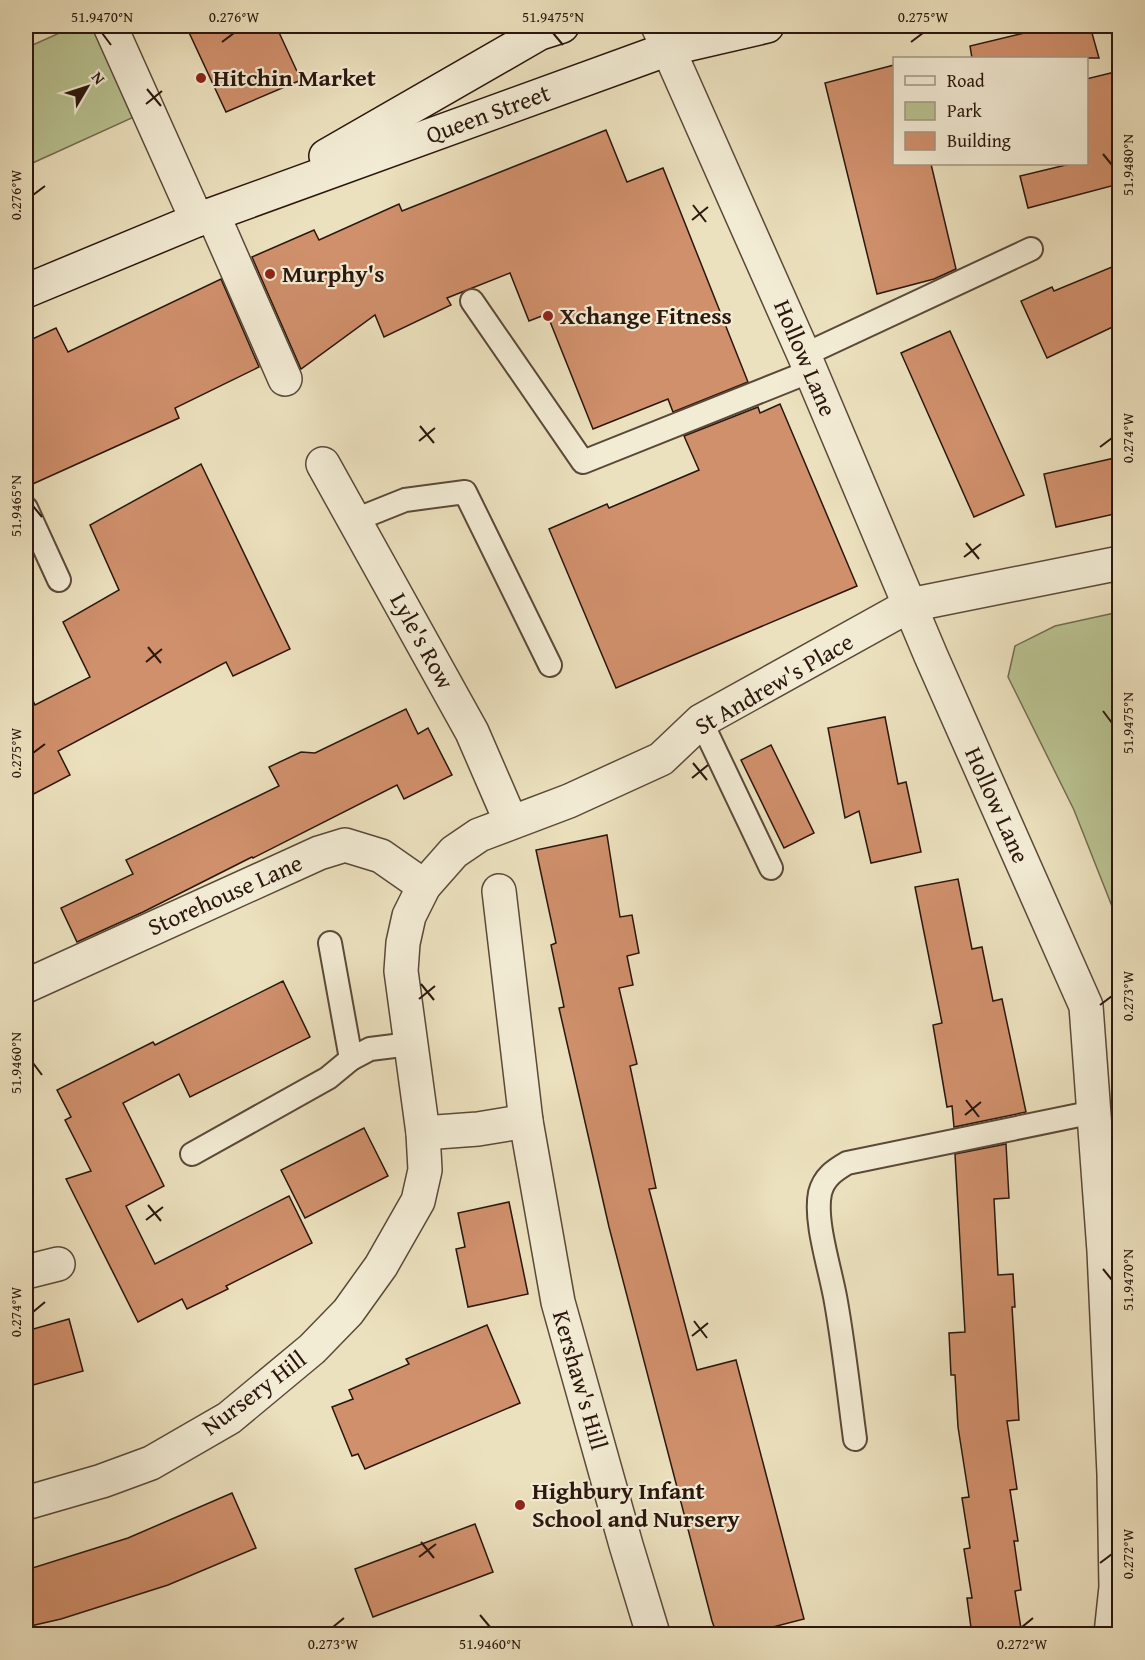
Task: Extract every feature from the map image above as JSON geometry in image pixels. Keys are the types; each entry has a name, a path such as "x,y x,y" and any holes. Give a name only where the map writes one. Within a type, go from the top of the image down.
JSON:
{"street":[{"path":"110,26 285,379"},
{"name":"Queen Street","path":"205,218 358,139 540,33 562,26"},
{"name":"Queen Street","path":"26,291 663,37 767,26"},
{"name":"Hollow Lane","path":"663,37 808,363 910,606 1086,1006 1104,1251 1114,1474 1116,1587 1111,1635"},
{"name":"Lyle's Row","path":"323,464 472,732 511,822"},
{"name":"St Andrew's Place","path":"410,1044 401,971 403,943 409,916 424,886 454,852 479,836 569,801 661,759 701,721 910,606 1119,563"},
{"name":"Storehouse Lane","path":"26,986 319,853 345,845 381,856 424,886"},
{"name":"Kershaw's Hill","path":"499,891 526,1121 558,1302 653,1635"},
{"name":"Nursery Hill","path":"26,1503 102,1481 151,1463 228,1418 312,1349 348,1312 381,1266 418,1201 425,1170 423,1133 410,1044"},
{"path":"423,1133 478,1130 526,1121"},
{"path":"26,1272 58,1264"}],"lane":[{"path":"472,301 583,462 808,363 1031,249"},
{"path":"355,520 405,500 465,492 550,664"},
{"path":"26,508 59,580"},
{"path":"701,721 771,868"},
{"path":"330,943 351,1059"},
{"path":"192,1154 328,1078 351,1059 370,1049 410,1044"},
{"path":"855,1439 836,1302 818,1210 821,1191 827,1178 847,1163 1094,1112"}],"green space":[{"path":"75,26 93,26 134,117 26,166 26,48"},
{"path":"1120,612 1119,924 1074,810 1008,677 1015,646 1055,626"}],"building":[{"path":"186,26 276,26 301,80 226,112"},
{"path":"1053,26 1090,26 1099,58 972,57 970,46"},
{"path":"893,65 893,165 931,165 956,269 934,279 877,294 825,83"},
{"path":"1119,71 1119,184 1028,208 1020,176 1066,165 1088,165 1088,79"},
{"path":"606,130 627,182 663,168 748,382 673,412 668,399 593,429 547,314 529,321 510,273 447,298 451,305 384,337 375,315 301,369 252,257 314,230 319,240 399,204 402,211"},
{"path":"1119,264 1119,324 1047,358 1021,301 1052,287 1054,291"},
{"path":"221,279 259,367 175,408 179,418 26,487 26,342 56,328 68,352"},
{"path":"950,331 1024,495 974,517 901,353"},
{"path":"780,404 857,586 616,688 549,529 607,504 609,508 699,470 684,436 758,407 760,413"},
{"path":"1119,457 1119,513 1056,527 1044,474"},
{"path":"201,464 290,649 233,676 226,662 58,751 70,775 26,798 26,685 35,705 90,677 63,622 119,590 90,525"},
{"path":"406,709 418,734 428,728 452,775 404,799 397,785 143,912 77,942 61,908 133,874 126,860 279,786 269,767 301,752 315,753"},
{"path":"885,717 898,784 906,782 921,852 871,863 859,811 845,818 828,728"},
{"path":"771,745 814,833 784,848 741,760"},
{"path":"607,835 620,917 632,915 639,953 627,956 633,985 619,988 637,1064 630,1066 656,1188 649,1189 697,1370 736,1360 804,1619 765,1629 767,1635 717,1635 712,1621 609,1227 559,1008 564,1007 551,945 556,943 536,850"},
{"path":"958,879 972,949 982,947 993,1001 1002,999 1026,1112 954,1127 952,1106 947,1107 933,1025 942,1023 915,887"},
{"path":"283,981 310,1037 190,1097 179,1074 123,1103 164,1186 126,1206 155,1264 289,1196 312,1243 226,1286 228,1289 187,1309 182,1299 138,1322 66,1179 91,1171 65,1120 71,1117 57,1090 153,1042 155,1045"},
{"path":"364,1128 388,1176 305,1218 281,1170"},
{"path":"1006,1144 1009,1198 994,1199 998,1275 1013,1274 1015,1307 1012,1307 1019,1420 1007,1421 1017,1489 1010,1490 1018,1541 1014,1541 1021,1590 1015,1591 1022,1635 972,1635 967,1598 972,1598 964,1549 970,1548 962,1498 969,1497 958,1427 955,1375 951,1375 949,1333 965,1332 955,1154"},
{"path":"509,1202 528,1294 468,1307 456,1249 465,1247 458,1213"},
{"path":"69,1319 83,1371 26,1387 26,1331"},
{"path":"487,1325 520,1403 365,1469 358,1454 352,1456 332,1407 353,1399 349,1390 409,1364 406,1359"},
{"path":"232,1493 256,1548 168,1585 61,1619 26,1627 26,1570 128,1538"},
{"path":"475,1524 493,1572 373,1617 355,1569"}],"place":[{"name":"Hitchin Market","path":"201,78"},
{"name":"Murphy's","path":"270,274"},
{"name":"Xchange Fitness","path":"548,316"},
{"name":"Highbury Infant School and Nursery","path":"520,1505"}]}
